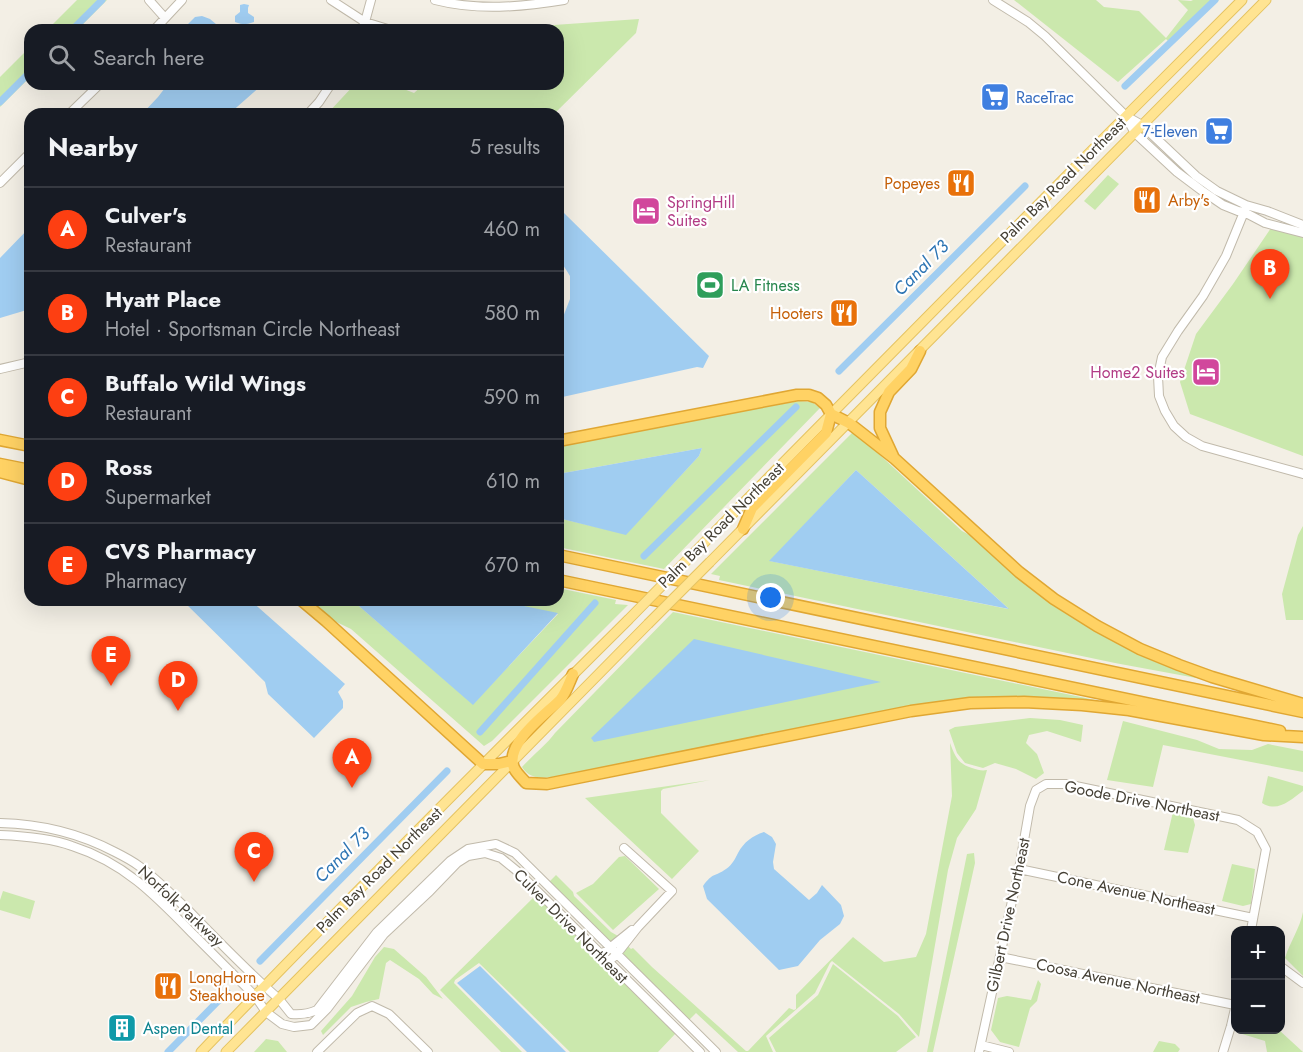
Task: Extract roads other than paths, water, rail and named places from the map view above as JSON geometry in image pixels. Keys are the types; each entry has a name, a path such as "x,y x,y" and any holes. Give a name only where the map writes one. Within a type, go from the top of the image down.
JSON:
{"highway":[{"path":"895,459 880,428 880,412 889,392 911,369 920,351"},
{"path":"564,440 797,395 818,398 831,414 849,423 895,459 1019,572 1054,599 1140,649 1212,677 1303,704"},
{"path":"743,529 752,508 826,433 831,414"},
{"path":"0,440 24,445"},
{"path":"0,464 24,469"},
{"path":"0,472 24,478"},
{"path":"564,556 1303,712"},
{"path":"564,581 1303,736"},
{"path":"308,606 483,764 512,761"},
{"path":"573,674 562,697 520,739 513,752 512,761 515,770 526,783 547,784 911,711 970,703 1024,702 1082,705 1129,710 1264,735 1303,736"}],"main road":[{"name":"Palm Bay Road Northeast","path":"201,1052 483,764 1242,0"},
{"name":"Palm Bay Road Northeast","path":"226,1052 1266,0"}],"street":[{"path":"149,0 165,18"},
{"path":"160,24 182,0"},
{"path":"331,0 361,24"},
{"path":"364,24 371,0"},
{"path":"435,0 495,8 564,0"},
{"path":"993,0 1028,22 1045,36 1139,129 1196,176 1217,191 1246,205 1303,225"},
{"path":"75,108 94,90"},
{"path":"314,108 327,90"},
{"path":"1139,129 1177,172 1223,204 1265,223 1303,233"},
{"path":"0,183 24,159"},
{"path":"1244,212 1226,256 1203,296 1162,357 1158,376 1159,396 1174,426 1186,437 1202,446 1303,474"},
{"path":"0,369 24,363"},
{"name":"Goode Drive Northeast","path":"1046,784 1066,784 1238,820 1257,832 1266,849 1253,918"},
{"name":"Gilbert Drive Northeast","path":"980,1049 1030,806 1036,790 1046,784"},
{"name":"Norfolk Parkway","path":"0,823 33,825 74,834 105,846 140,866 279,999"},
{"name":"Norfolk Parkway","path":"0,835 48,840 72,846 132,876 157,897 255,996"},
{"name":"Culver Drive Northeast","path":"279,999 291,1014 309,1014 317,1010 377,932 450,861 468,849 496,844 515,853 716,1052"},
{"path":"608,962 672,891 624,848"},
{"name":"Culver Drive Northeast","path":"255,996 266,1012 282,1024 294,1027 311,1025 327,1010 384,934 457,863 468,856 485,853 501,858 517,871 700,1052"},
{"name":"Cone Avenue Northeast","path":"1018,869 1253,918"},
{"path":"1252,926 1253,918"},
{"path":"601,955 638,927"},
{"name":"Coosa Avenue Northeast","path":"1000,957 1231,1004"},
{"path":"1285,969 1303,983"},
{"path":"317,1052 357,1013 372,1006 389,1014 428,1052"},
{"path":"1223,1052 1231,1029"},
{"path":"980,1049 1009,1052"}],"water":[{"path":"240,5 249,5 248,13 254,17 254,22 244,24 235,22 235,16 240,12"},
{"path":"202,16 216,24 188,24 195,17"},
{"path":"163,90 256,90 236,108 148,108"},
{"path":"564,213 709,356 703,368 697,367 564,397 564,314 570,299 570,276 564,266"},
{"path":"24,233 24,311 0,318 0,258"},
{"path":"702,448 699,456 626,535 564,520 564,473"},
{"path":"856,470 1009,609 769,561"},
{"path":"188,606 257,606 345,684 338,692 343,701 343,708 314,738 268,694 265,682"},
{"path":"359,606 524,606 558,613 473,705"},
{"path":"694,639 881,682 594,742 591,738"},
{"path":"764,832 772,837 776,844 774,869 809,900 822,885 841,905 844,916 840,924 820,940 798,966 779,970 707,899 703,886 712,877 730,866 740,849 749,840"},
{"path":"480,966 566,1052 527,1052 457,983"}],"waterway":[{"path":"78,24 102,0"},
{"name":"Canal 73","path":"1125,86 1215,0"},
{"path":"0,102 24,78"},
{"name":"Canal 73","path":"839,371 1025,186"},
{"name":"Canal 73","path":"644,556 796,407"},
{"name":"Canal 73","path":"480,732 595,603"},
{"name":"Canal 73","path":"260,961 447,771"},
{"name":"Canal 73","path":"168,1052 227,992"}],"place":[{"name":"RaceTrac","path":"995,97"},
{"name":"7-Eleven","path":"1219,131"},
{"name":"Popeyes","path":"961,183"},
{"name":"Arby's","path":"1147,200"},
{"name":"SpringHill Suites","path":"646,211"},
{"name":"LA Fitness","path":"710,285"},
{"name":"Hyatt Place","path":"1270,299"},
{"name":"Hooters","path":"844,313"},
{"name":"Home2 Suites","path":"1206,372"},
{"name":"CVS Pharmacy","path":"111,686"},
{"name":"Ross","path":"178,711"},
{"name":"Culver's","path":"352,788"},
{"name":"Buffalo Wild Wings","path":"254,882"},
{"name":"LongHorn Steakhouse","path":"168,986"},
{"name":"Aspen Dental","path":"122,1028"}]}
